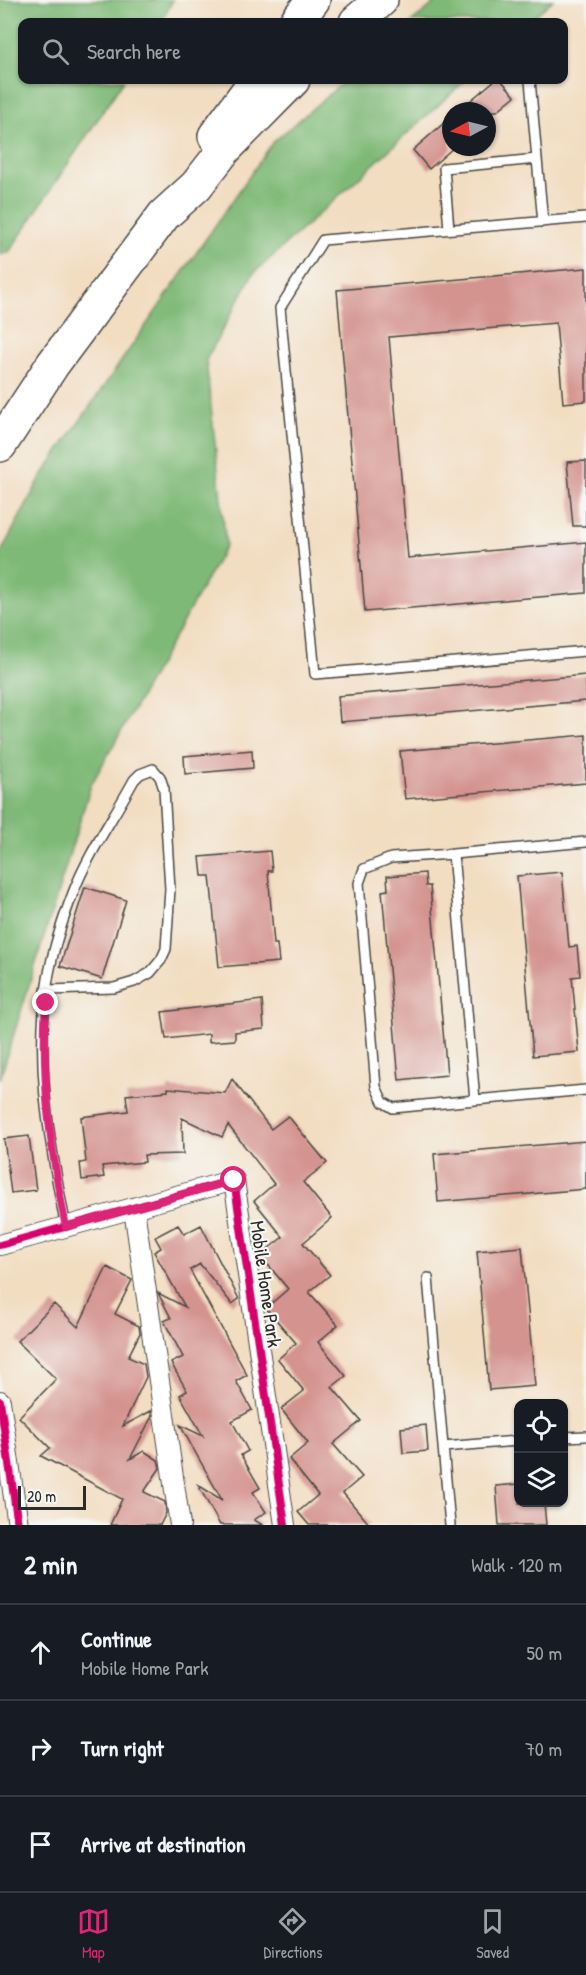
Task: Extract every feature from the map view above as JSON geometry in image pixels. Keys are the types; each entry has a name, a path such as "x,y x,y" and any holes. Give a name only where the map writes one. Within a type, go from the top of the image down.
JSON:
{"highway":[{"path":"300,18 313,0"},
{"path":"361,18 381,0"},
{"path":"0,445 53,364 164,215 183,181 253,84"},
{"path":"164,215 196,186 225,149 289,84"}],"street":[{"name":"Mobile Home Park","path":"0,1245 234,1180 285,1525"},
{"path":"134,1209 180,1525"},
{"path":"0,1401 18,1525"}],"lane":[{"path":"530,84 543,222"},
{"path":"448,230 444,168 537,159"},
{"path":"586,218 323,240 280,308 315,674 586,651"},
{"path":"48,990 114,988 150,973 161,960 166,949 170,889 164,789 160,777 153,769 140,774 134,780 74,891 52,959 48,990 44,1040 45,1093 50,1146 66,1227"},
{"path":"586,842 391,858 364,868 359,883 375,1076 382,1102 393,1108 586,1090"},
{"path":"453,854 475,1100"},
{"path":"428,1278 450,1525"},
{"path":"568,1437 586,1436"},
{"path":"443,1448 514,1441"}],"green space":[{"path":"0,0 173,0 163,18 18,18 18,84 121,84 9,252 0,255"},
{"path":"438,0 553,0 533,18 417,18"},
{"path":"341,84 462,84 253,274 206,360 226,545 91,785 0,1079 0,554 41,477 273,142"}],"building":[{"path":"490,84 504,84 515,96 497,111 496,102 469,102"},
{"path":"442,125 444,156 429,169 413,150"},
{"path":"586,268 586,401 563,403 556,323 389,337 408,558 586,542 586,593 365,612 337,290"},
{"path":"586,461 586,526 573,526 567,462"},
{"path":"586,675 586,701 340,722 338,696"},
{"path":"586,735 586,783 405,799 400,751"},
{"path":"252,750 253,768 185,774 184,756"},
{"path":"270,851 272,871 268,871 274,944 277,944 279,962 219,967 210,876 202,876 200,857"},
{"path":"562,872 569,947 577,946 580,976 572,977 579,1052 533,1056 517,876"},
{"path":"425,873 426,886 430,886 447,1075 399,1080 382,891 388,890 387,876"},
{"path":"85,887 126,900 102,979 60,966"},
{"path":"262,1000 264,1029 235,1032 235,1040 209,1042 209,1034 166,1039 162,1012"},
{"path":"232,1079 271,1129 288,1116 327,1163 303,1182 332,1218 303,1243 330,1275 309,1292 338,1325 318,1342 346,1376 332,1387 361,1421 333,1444 362,1477 343,1493 370,1525 309,1525 298,1512 318,1495 289,1459 308,1443 281,1409 304,1391 278,1359 296,1343 266,1308 288,1289 260,1255 283,1237 254,1201 274,1184 228,1125 222,1137 182,1118 183,1154 144,1155 145,1162 102,1166 104,1177 82,1180 80,1163 86,1162 81,1117 128,1111 126,1095 168,1091 168,1088 225,1093"},
{"path":"29,1136 36,1190 11,1193 4,1139"},
{"path":"586,1141 586,1189 438,1202 434,1154"},
{"path":"178,1225 184,1234 201,1225 239,1299 232,1304 200,1264 190,1270 247,1375 236,1381 252,1410 232,1421 248,1451 241,1455 260,1488 253,1492 266,1512 254,1520 263,1525 220,1525 198,1485 222,1500 180,1425 203,1436 180,1395 187,1391 171,1363 183,1357 164,1321 171,1318 158,1293 185,1307 154,1252 161,1248 155,1237"},
{"path":"522,1247 535,1386 489,1390 477,1251"},
{"path":"107,1267 132,1280 115,1314 139,1326 140,1333 128,1357 144,1364 146,1377 123,1426 151,1411 152,1416 130,1459 144,1451 158,1460 160,1468 144,1492 165,1502 166,1513 160,1525 110,1525 122,1499 41,1456 50,1448 19,1417 56,1379 17,1341 54,1304 78,1327"},
{"path":"426,1425 428,1451 403,1453 401,1428"},
{"path":"514,1484 514,1507 544,1507 546,1525 499,1525 496,1486"}],"cycle path":[{"path":"0,1245 234,1180 285,1525"},
{"path":"0,1401 18,1525"}],"route":[{"path":"46,1003 45,1093 50,1146 66,1227 234,1180"}]}
